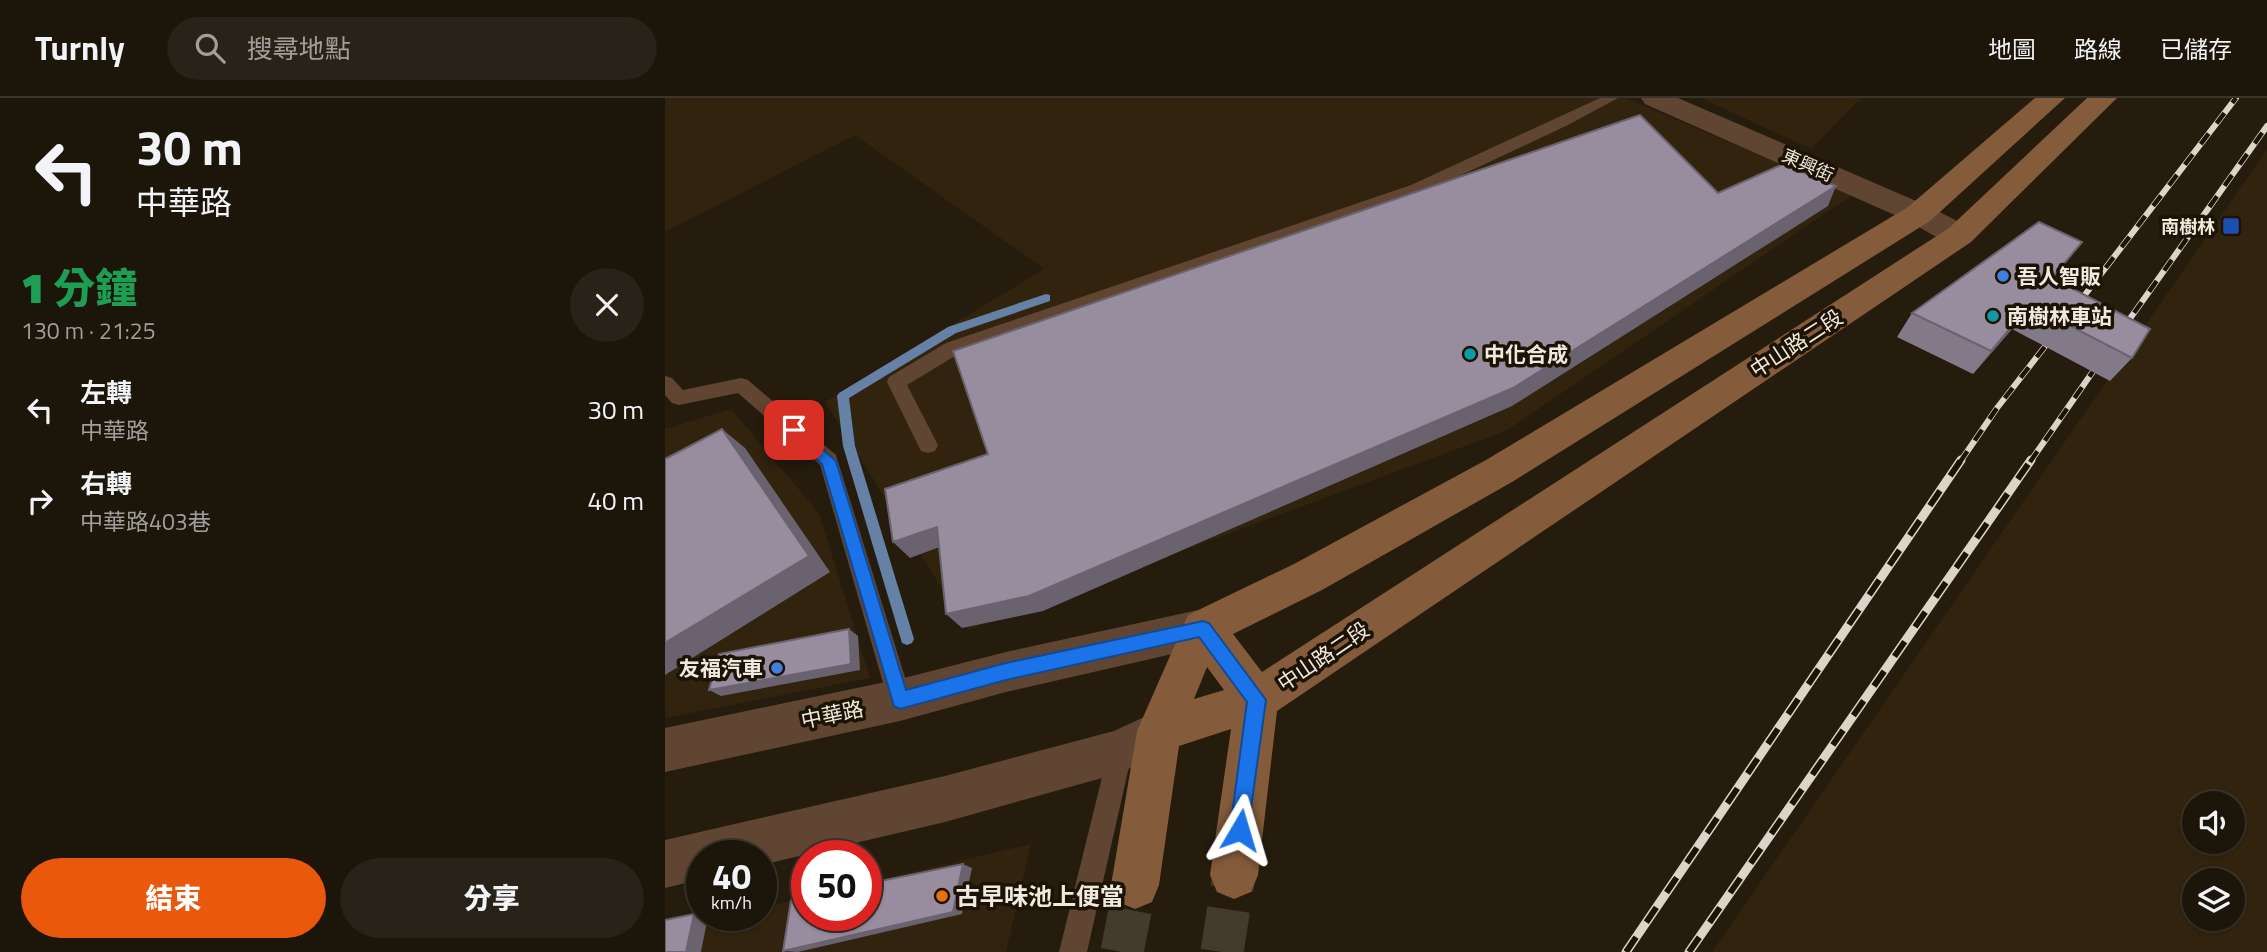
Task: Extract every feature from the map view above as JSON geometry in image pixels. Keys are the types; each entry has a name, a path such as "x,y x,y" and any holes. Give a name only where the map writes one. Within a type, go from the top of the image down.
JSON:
{"main road":[{"path":"1135,885 1139,741 1203,628 1308,577 1499,471 1919,214 2052,98"},
{"name":"中山路二段","path":"1139,741 1257,700 1960,235 2103,98"},
{"path":"1203,628 1257,700 1234,875"}],"street":[{"name":"東興街","path":"1659,99 1919,214 1960,235"},
{"name":"中華路","path":"665,750 900,700 1006,671 1203,628"},
{"path":"665,864 945,799 1139,741"}],"lane":[{"path":"928,445 896,382 953,348 1417,189 1469,162 1571,120 1611,98"},
{"path":"665,383 679,398 741,385 829,461 900,700"},
{"path":"1073,952 1139,741"}],"shaded area":[{"path":"665,98 1626,98 1852,195 1506,431 968,630 825,402 1044,269 855,135 665,232"},
{"path":"1701,98 1861,98 1811,149"},
{"path":"2267,149 2267,952 1712,952"},
{"path":"731,409 819,513 870,678 665,718 665,429"},
{"path":"1031,844 1006,952 665,952 665,930 686,925 686,931 777,931 777,904 791,901 791,931 882,931 882,879"}],"building":[{"path":"1640,115 1718,193 1783,164 1836,186 1513,388 1029,596 946,614 937,527 893,542 885,489 988,454 953,351"},
{"path":"2039,222 2082,242 2052,278 2150,329 2132,358 2030,305 1991,351 1912,313"},
{"path":"722,429 809,556 665,643 665,459"},
{"path":"849,629 851,664 709,690 719,654"},
{"path":"963,864 953,912 882,928 882,881"},
{"path":"791,900 791,931 870,931 783,951"},
{"path":"686,916 686,931 690,931 686,952 665,952 665,920"}],"waterway":[{"path":"907,639 849,446 843,396 952,330 1046,298"}],"tunnel":[{"path":"1222,952 1234,875"},
{"path":"1122,952 1135,885"}],"railway":[{"path":"2074,309 2236,98"},
{"path":"2119,334 2267,126"},
{"path":"1960,462 1997,408 2057,331"},
{"path":"2030,462 2103,357"},
{"path":"1626,952 1961,460"},
{"path":"1689,952 2031,460"}],"place":[{"name":"南樹林","path":"2231,226"},
{"name":"吾人智販","path":"2003,276"},
{"name":"南樹林車站","path":"1993,316"},
{"name":"中化合成","path":"1470,354"},
{"name":"友福汽車","path":"777,668"},
{"name":"古早味池上便當","path":"942,896"}],"route":[{"path":"794,430 829,461 900,700 1006,671 1203,628 1257,700 1240,830"}]}
